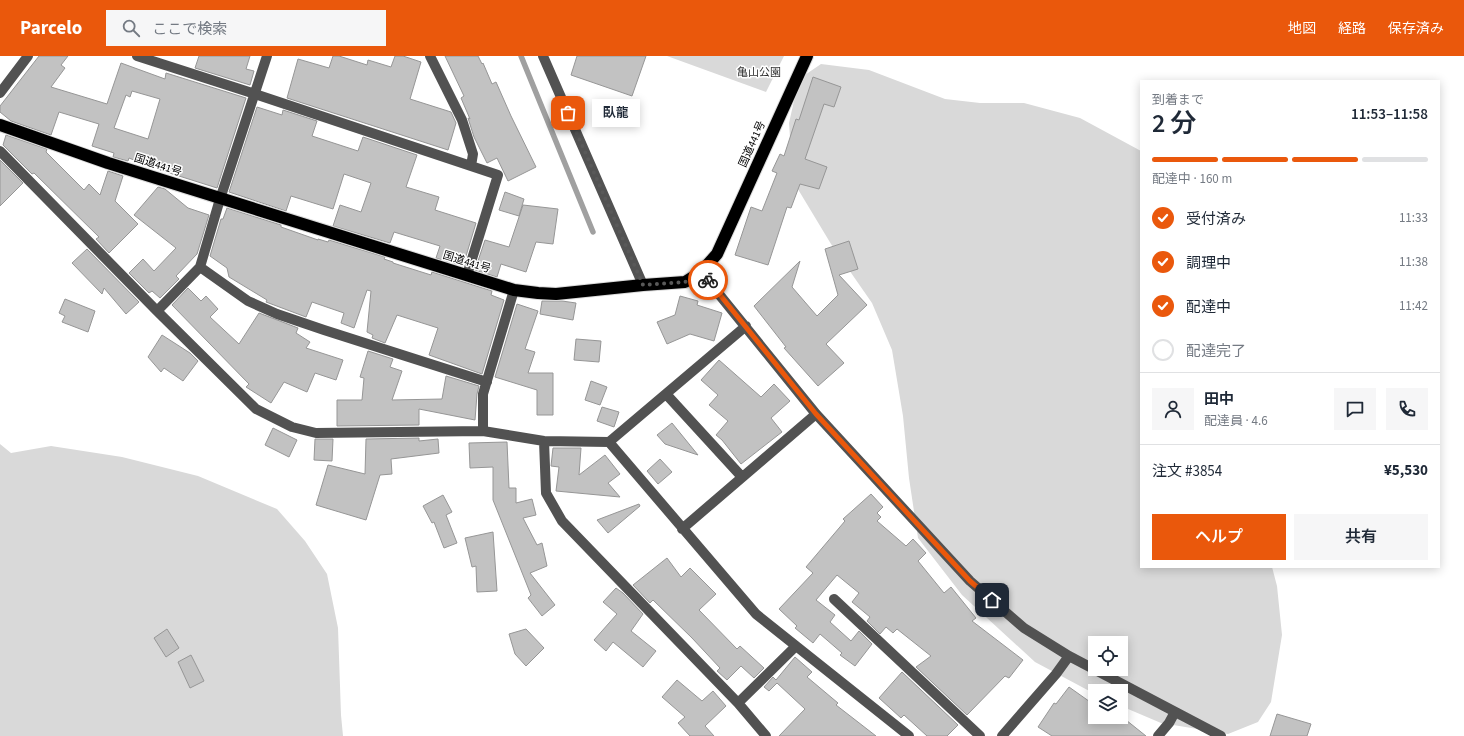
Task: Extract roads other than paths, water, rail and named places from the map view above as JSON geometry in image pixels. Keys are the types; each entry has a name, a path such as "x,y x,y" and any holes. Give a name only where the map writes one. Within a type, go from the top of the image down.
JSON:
{"highway":[{"name":"国道441号","path":"0,126 220,199 467,276 514,290 556,294 685,282 701,272 717,254 807,56"}],"street":[{"path":"0,93 28,56"},
{"path":"137,56 498,175 467,276"},
{"path":"157,311 200,267 220,199 267,56"},
{"path":"430,56 462,120 473,154 471,166"},
{"path":"543,56 643,285"},
{"path":"0,150 157,311 256,409 292,428 316,433 483,431 544,441 609,442 746,326"},
{"path":"200,267 248,301 277,314 331,333 487,382"},
{"path":"701,272 816,414 970,581 1024,628 1069,656 1221,736"},
{"path":"483,431 484,394 514,290"},
{"path":"666,394 742,477"},
{"path":"682,529 816,414"},
{"path":"544,441 546,493 562,521 738,703 766,736"},
{"path":"609,442 756,614 909,736"},
{"path":"834,598 980,736"},
{"path":"738,703 796,646"},
{"path":"1002,736 1056,674 1069,656"},
{"path":"1158,736 1169,724 1175,712"}],"waterway":[{"path":"521,56 593,232"}],"place":[{"name":"臥龍","path":"568,113"}],"park label":[{"name":"亀山公園","path":"759,72"}]}
